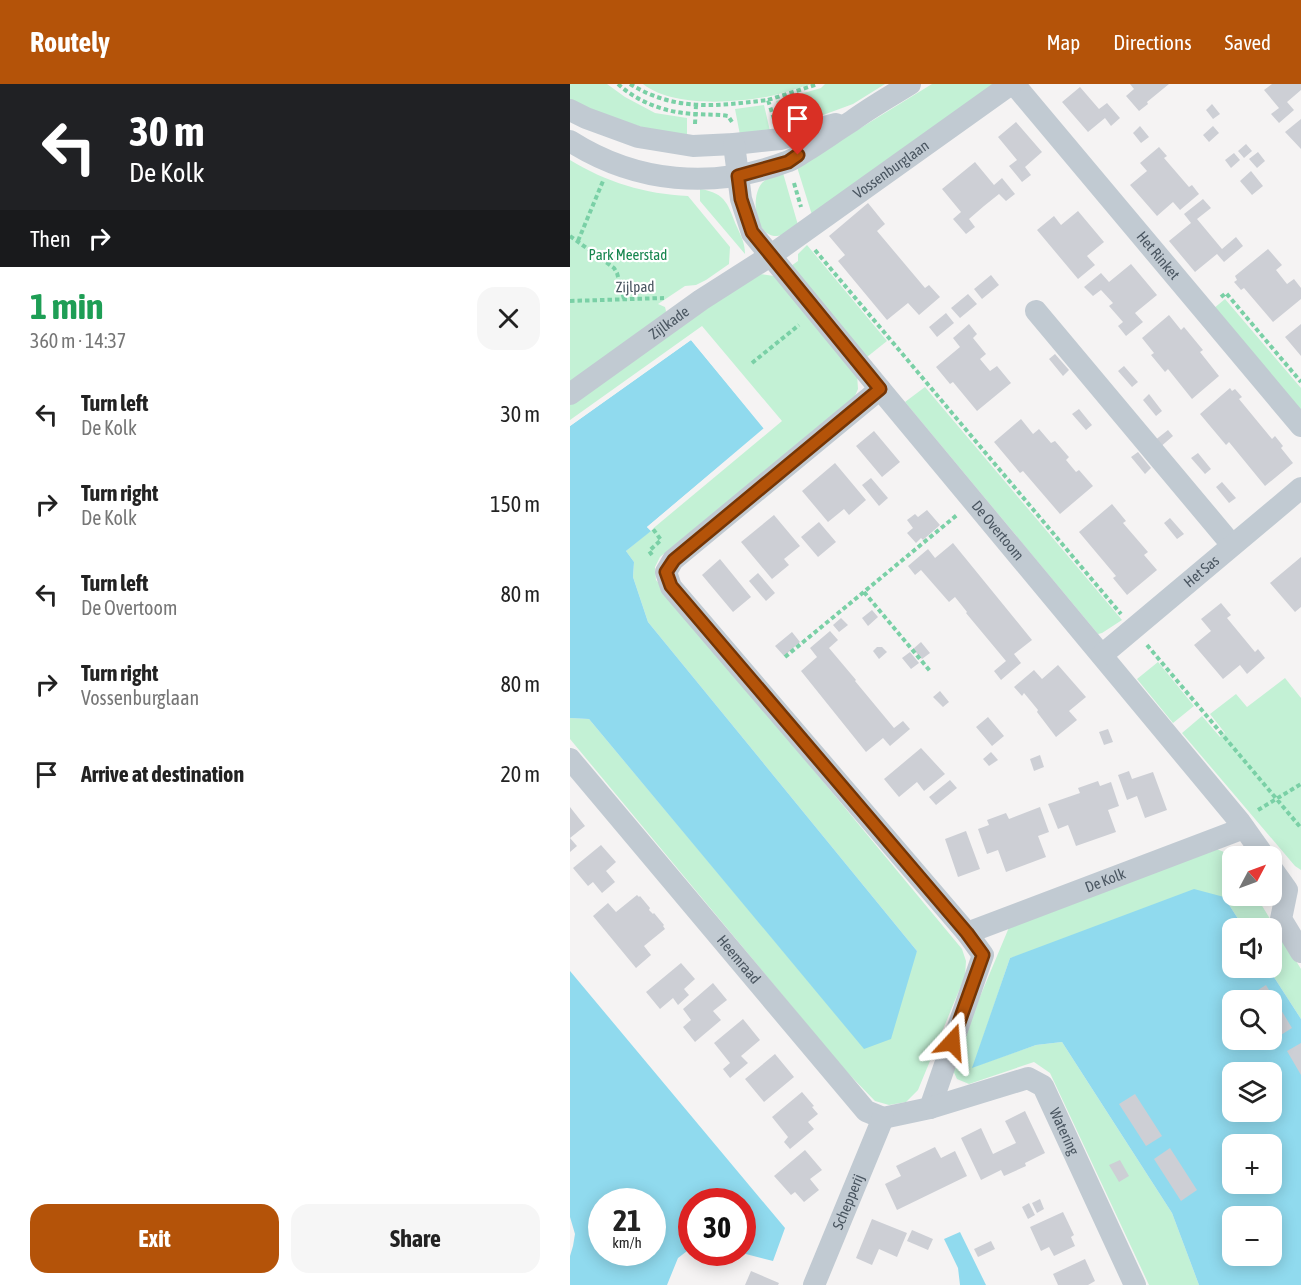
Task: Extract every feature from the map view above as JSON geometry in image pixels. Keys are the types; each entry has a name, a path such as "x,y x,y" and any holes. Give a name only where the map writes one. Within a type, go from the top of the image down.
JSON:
{"street":[{"path":"570,141 610,163 648,175 693,180 738,176 788,162 910,84"},
{"name":"Vossenburglaan","path":"770,256 1013,84"},
{"name":"Het Rinket","path":"1013,84 1301,426"},
{"path":"570,110 638,137 693,146 780,139 852,120"},
{"path":"734,144 738,176"},
{"name":"De Overtoom","path":"738,176 741,199 752,232 770,256 1102,655 1257,846"},
{"name":"Zijlkade","path":"570,394 700,300 770,256"},
{"path":"1036,310 1232,545"},
{"path":"880,389 674,560 666,572 671,586 967,933 983,955 930,1108 883,1118"},
{"name":"Het Sas","path":"1102,655 1301,488"},
{"name":"Heemraad","path":"570,759 866,1111 883,1118"},
{"name":"De Kolk","path":"967,933 1242,825"},
{"path":"1282,877 1294,888 1281,920 1301,952"},
{"name":"Watering","path":"930,1108 1028,1078 1042,1086 1135,1285"},
{"name":"Schepperij","path":"814,1285 883,1118"}],"path":[{"path":"618,84 641,100 660,109 679,113 728,116 734,124 734,144"},
{"path":"768,100 819,84"},
{"path":"578,241 606,175"},
{"path":"801,233 1301,828"},
{"path":"570,236 614,268 624,299"},
{"path":"1204,311 1226,294 1301,382"},
{"name":"Zijlpad","path":"570,301 666,298 700,300"},
{"path":"752,363 799,324"},
{"path":"785,657 974,501"},
{"path":"864,592 930,671"},
{"path":"1242,825 1251,814 1301,784"}],"green space":[{"path":"570,84 607,84 625,97 655,113 687,118 687,135 645,128 609,117 570,100"},
{"path":"643,84 812,84 766,97 720,102 670,97"},
{"path":"825,84 885,84 853,104 785,129 776,101 821,88"},
{"path":"932,84 995,84 812,215 797,167"},
{"path":"764,105 770,131 740,135 735,109"},
{"name":"Park Meerstad","path":"570,160 612,181 641,190 688,196 730,247 729,264 706,280 696,285 685,286 658,304 665,307 665,315 570,383"},
{"path":"783,173 798,225 777,236 770,235 759,223 756,197 762,183"},
{"path":"700,189 716,194 725,202 742,240 745,254 700,201"},
{"path":"807,245 887,341 867,357 791,266 798,261 798,254"},
{"path":"760,274 774,276 857,374 858,389 855,396 660,557 655,567 656,580 962,949 966,961 965,976 918,1090 906,1102 889,1105 875,1101 843,1068 570,739 570,718 589,719 864,1048 917,951 648,622 633,577 634,562 626,551 782,421 702,326 570,420 570,405 747,279"},
{"path":"1225,299 1301,388 1301,414 1213,309"},
{"path":"925,387 1122,620 1098,634 905,402"},
{"path":"1158,662 1194,706 1173,723 1137,679"},
{"path":"1285,678 1301,698 1301,870 1295,866 1282,851 1282,846 1278,846 1182,733 1202,716 1220,737 1225,733 1210,714 1236,694 1247,707"},
{"path":"1214,848 1222,851 1222,898 1010,958 973,1067 1036,1045 1062,1042 1172,1213 1199,1285 1149,1285 1050,1073 1034,1062 969,1084 957,1079 951,1066 1010,925"},
{"path":"1230,906 1262,906 1270,918 1238,918"},
{"path":"1282,938 1301,969 1301,1019 1274,978 1282,978"}],"water":[{"path":"691,340 764,429 647,527 651,531 626,551 634,562 633,577 648,622 917,951 891,1039 864,1049 589,719 570,718 570,426"},
{"path":"1194,889 1222,896 1222,906 1230,906 1238,918 1222,918 1222,978 1274,978 1301,1019 1301,1285 1199,1285 1172,1213 1062,1042 1036,1045 972,1068 1010,958"},
{"path":"570,971 752,1188 678,1188 678,1258 667,1285 570,1285 570,1256 575,1234 570,1217"},
{"path":"756,1193 785,1228 773,1261 756,1257"},
{"path":"960,1232 986,1285 960,1285 958,1268 944,1239"}],"pier":[{"path":"691,337 767,429 651,527 653,529 651,531 647,527 764,428 691,340 570,426 570,422"}],"building":[{"path":"1130,84 1169,84 1139,111 1126,96 1134,89"},
{"path":"1272,84 1301,84 1301,90 1287,102 1294,110 1279,123 1271,114 1279,108 1264,90"},
{"path":"1080,87 1099,109 1107,103 1120,118 1111,126 1105,118 1088,132 1062,102"},
{"path":"1212,104 1220,114 1213,119 1206,110"},
{"path":"1301,119 1301,149 1285,132"},
{"path":"1016,122 1042,152 1025,167 1031,175 1022,182 1009,166 1017,160 998,137"},
{"path":"1140,126 1149,137 1141,143 1133,133"},
{"path":"1213,126 1219,133 1209,142 1203,135"},
{"path":"1246,144 1252,151 1244,158 1238,151"},
{"path":"1159,147 1167,156 1164,158 1189,187 1192,185 1199,194 1180,210 1173,202 1157,216 1130,185 1147,171 1140,163"},
{"path":"1258,152 1265,161 1257,168 1249,159"},
{"path":"1234,153 1240,160 1231,168 1225,160"},
{"path":"975,162 994,185 1002,178 1015,194 1006,201 999,194 984,206 969,219 975,227 966,234 953,219 961,212 942,189"},
{"path":"1251,171 1263,186 1252,195 1240,181"},
{"path":"1203,199 1211,208 1197,219 1222,249 1236,237 1243,246 1224,262 1217,254 1195,272 1169,241 1191,223 1184,214"},
{"path":"868,203 885,224 877,231 925,288 929,285 940,297 919,315 908,303 887,320 838,261 845,255 829,236"},
{"path":"1078,211 1104,242 1087,256 1095,265 1078,279 1037,230 1054,216 1061,225"},
{"path":"1268,249 1282,265 1276,270 1287,284 1294,279 1301,288 1301,299 1273,322 1244,288 1241,290 1234,282 1237,280 1235,276"},
{"path":"1131,264 1157,295 1135,313 1143,322 1126,336 1118,326 1123,322 1109,306 1113,303 1101,290 1093,296 1084,287 1101,273 1109,282"},
{"path":"991,275 999,285 982,299 974,289"},
{"path":"968,294 977,304 960,318 951,308"},
{"path":"946,313 954,323 937,337 929,327"},
{"path":"1169,315 1181,330 1184,327 1203,350 1200,352 1219,376 1192,399 1168,369 1165,372 1151,355 1154,353 1142,338"},
{"path":"969,324 977,334 973,338 986,354 980,359 990,371 997,366 1011,383 977,411 953,382 950,384 936,367 960,347 953,338"},
{"path":"1301,324 1301,356 1285,337"},
{"path":"1055,354 1069,370 1063,376 1049,359"},
{"path":"1124,366 1138,382 1132,387 1118,371"},
{"path":"1230,388 1232,391 1235,389 1242,397 1239,399 1272,439 1275,436 1293,463 1265,486 1229,442 1226,445 1200,414"},
{"path":"1149,394 1162,411 1156,416 1143,400"},
{"path":"1079,409 1092,425 1086,430 1072,414"},
{"path":"1021,419 1033,434 1039,429 1051,443 1055,441 1069,457 1066,460 1076,472 1079,470 1093,486 1060,514 994,442"},
{"path":"1168,430 1173,436 1159,448 1154,441"},
{"path":"874,431 900,462 882,477 856,446"},
{"path":"1138,452 1151,468 1145,474 1131,457"},
{"path":"1198,453 1211,469 1205,474 1191,458"},
{"path":"835,463 866,500 849,515 844,509 828,522 802,491"},
{"path":"871,478 888,498 879,506 862,485"},
{"path":"1222,482 1236,498 1229,503 1216,487"},
{"path":"1112,504 1126,521 1123,523 1148,552 1144,555 1157,570 1127,595 1113,578 1116,576 1079,532"},
{"path":"927,510 940,525 916,543 907,533 913,528 907,520 915,514 918,517"},
{"path":"774,515 800,546 784,559 789,565 772,579 741,542"},
{"path":"1170,518 1184,534 1177,539 1164,523"},
{"path":"819,522 836,542 818,557 801,537"},
{"path":"953,543 1032,640 1014,654 1021,663 1001,680 994,671 1006,661 955,597 949,602 921,570 915,575 908,566 928,549 935,558"},
{"path":"1301,557 1301,607 1295,612 1270,583"},
{"path":"720,559 751,597 733,612 702,575"},
{"path":"758,573 775,593 766,601 749,581"},
{"path":"1221,603 1231,615 1227,618 1255,652 1258,649 1265,658 1247,674 1240,665 1223,679 1194,645 1211,631 1201,619"},
{"path":"872,610 878,617 868,626 862,618"},
{"path":"841,618 848,625 839,632 833,625"},
{"path":"830,631 838,640 829,648 855,681 894,728 903,721 910,729 890,746 883,738 866,752 801,671 817,657 810,648"},
{"path":"792,632 800,642 784,656 775,646"},
{"path":"921,642 930,653 922,659 913,649"},
{"path":"877,647 882,647 887,652 879,659 873,651"},
{"path":"910,652 919,663 911,669 902,658"},
{"path":"1058,665 1086,697 1069,711 1077,720 1056,737 1024,693 1022,696 1014,687 1034,670 1042,679"},
{"path":"940,691 949,702 943,707 933,697"},
{"path":"988,717 1004,736 992,746 976,727"},
{"path":"1108,729 1113,742 1104,745 1099,732"},
{"path":"921,748 945,774 924,791 917,782 899,797 884,779"},
{"path":"991,752 998,760 989,766 983,759"},
{"path":"1040,755 1044,767 1034,771 1030,759"},
{"path":"1129,771 1132,779 1153,772 1167,810 1145,818 1137,796 1127,800 1118,775"},
{"path":"950,780 957,788 936,805 929,797"},
{"path":"1098,781 1100,786 1111,782 1119,806 1108,810 1116,832 1076,846 1068,825 1058,829 1048,804 1080,793 1078,788"},
{"path":"570,807 585,826 570,838"},
{"path":"1040,807 1049,832 1038,836 1046,857 1006,872 998,850 987,854 978,829 989,825 987,820 1006,813 1009,819"},
{"path":"966,831 980,869 958,877 945,839"},
{"path":"570,838 577,846 570,852"},
{"path":"601,845 616,862 606,871 615,882 602,893 593,882 588,886 573,868"},
{"path":"637,895 665,929 644,946 651,955 636,968 593,916 608,903 616,912"},
{"path":"681,963 695,979 684,989 689,995 678,1005 673,998 660,1009 646,992"},
{"path":"713,983 727,1000 713,1011 721,1020 695,1042 683,1027 691,1020 683,1009"},
{"path":"1266,985 1269,990 1258,990"},
{"path":"1282,1011 1292,1028 1282,1034"},
{"path":"743,1019 760,1040 741,1056 748,1063 730,1078 723,1069 730,1063 714,1043"},
{"path":"1301,1043 1301,1075 1287,1051"},
{"path":"775,1054 794,1077 764,1102 745,1079"},
{"path":"802,1092 818,1114 808,1122 814,1129 790,1149 784,1142 788,1137 772,1117"},
{"path":"1135,1094 1162,1136 1146,1146 1119,1104"},
{"path":"1025,1111 1045,1153 1025,1163 1026,1166 1004,1176 1001,1170 981,1180 961,1138 981,1128 993,1154 1016,1143 1005,1121"},
{"path":"935,1147 941,1158 955,1151 967,1176 897,1210 885,1184 901,1176 896,1166"},
{"path":"1170,1148 1197,1190 1181,1201 1154,1159"},
{"path":"805,1150 822,1170 810,1179 819,1190 804,1202 795,1192 791,1195 774,1176"},
{"path":"1120,1160 1129,1176 1119,1182 1109,1165"},
{"path":"1040,1199 1044,1209 1037,1213 1032,1203"},
{"path":"1029,1203 1035,1215 1028,1219 1022,1207"},
{"path":"1063,1212 1074,1235 1071,1237 1075,1246 1054,1256 1049,1247 1041,1251 1030,1227"},
{"path":"872,1219 907,1233 897,1257 879,1249 872,1265 856,1258"},
{"path":"912,1230 933,1239 928,1250 907,1241"},
{"path":"991,1241 995,1249 978,1257 974,1249"},
{"path":"1085,1259 1095,1281 1088,1285 1058,1285 1053,1274"},
{"path":"751,1271 779,1283 778,1285 745,1285"}],"route":[{"path":"798,155 788,162 738,176 741,199 752,232 880,389 674,560 666,572 671,586 967,933 983,955 952,1042"}]}
